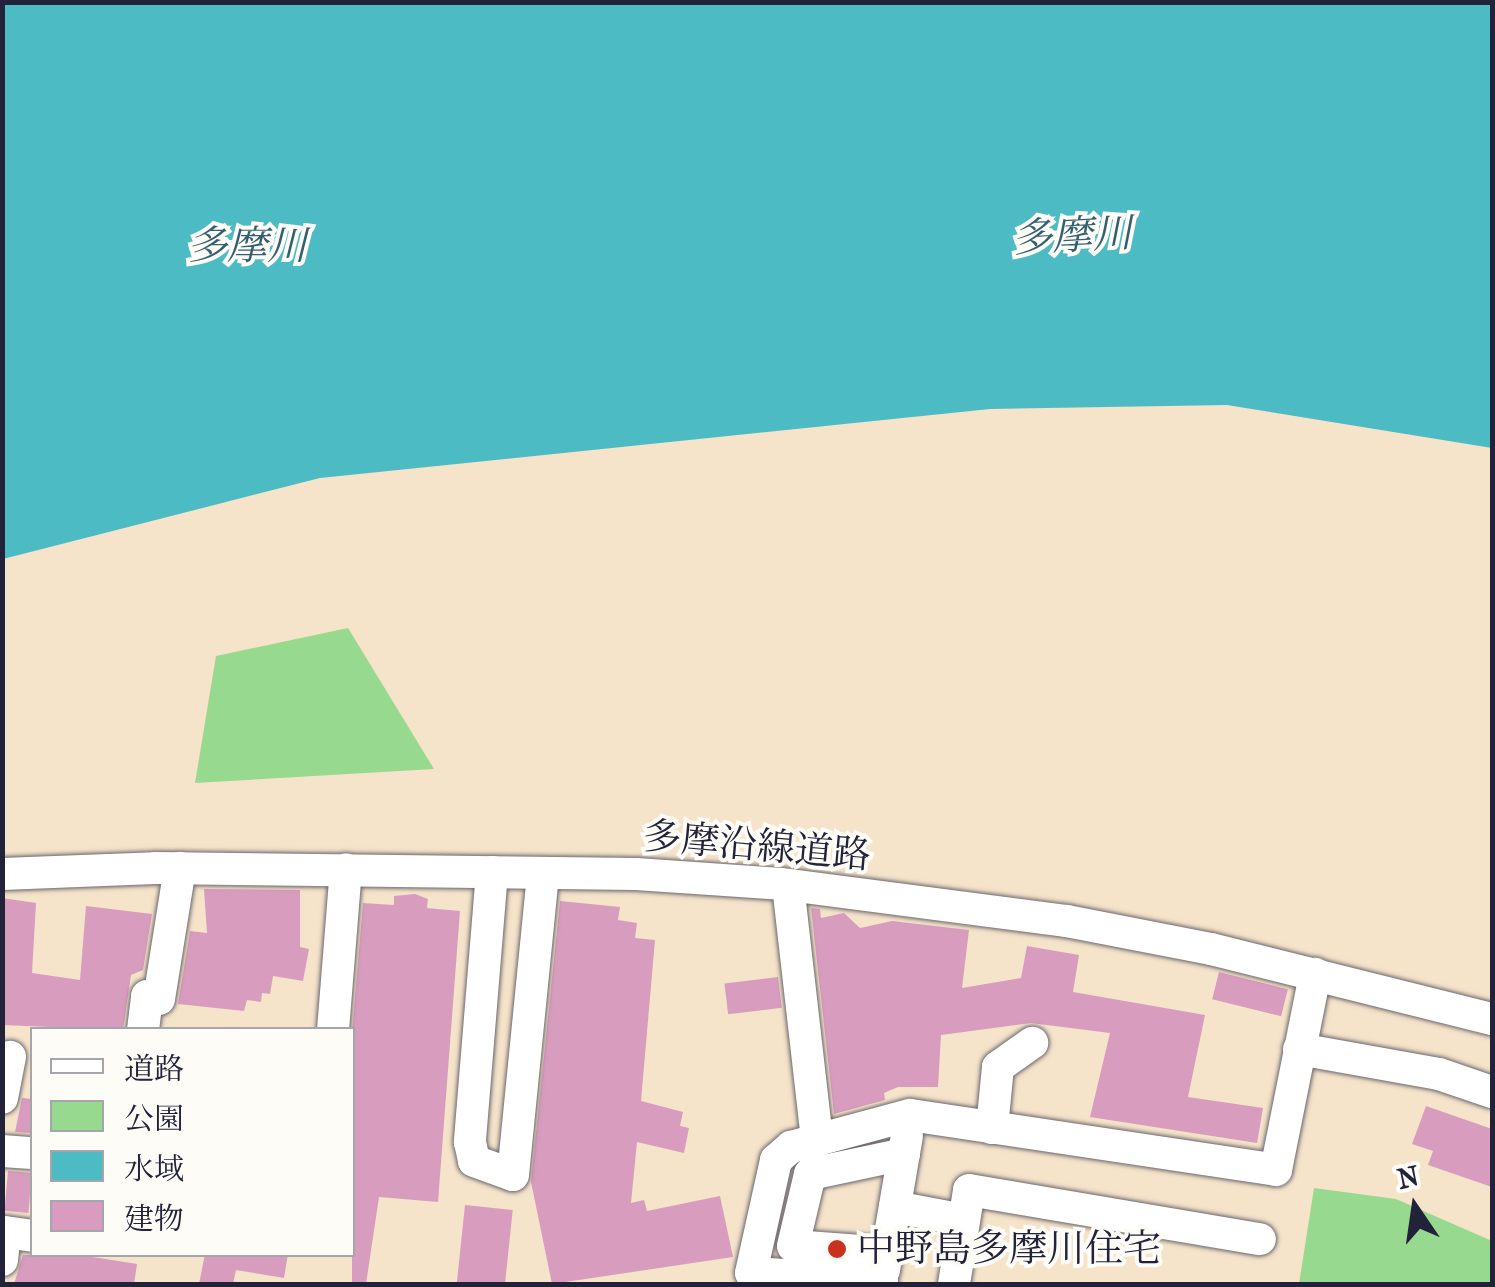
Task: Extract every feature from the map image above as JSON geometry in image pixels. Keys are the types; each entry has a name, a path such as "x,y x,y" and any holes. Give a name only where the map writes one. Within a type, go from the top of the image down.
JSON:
{"street":[{"name":"多摩沿線道路","path":"2,874 180,868 346,870 543,873 788,884 1068,921 1315,974 1492,1019"},
{"path":"143,1027 147,996 160,999 180,868"},
{"path":"333,1027 346,870"},
{"path":"492,872 470,1142 474,1162 513,1175 543,873"},
{"path":"788,884 817,1140"},
{"path":"883,1273 739,1279 776,1160 817,1140 910,1115 1276,1170 1315,974"},
{"path":"992,1128 998,1067 1032,1044"},
{"path":"1299,1049 1439,1074 1492,1092"},
{"path":"2,1098 10,1057"},
{"path":"883,1273 910,1115"},
{"path":"2,1151 30,1154"},
{"path":"883,1273 793,1246 810,1174 904,1154"},
{"path":"954,1284 970,1190 1260,1239"},
{"path":"894,1207 964,1220"}],"green space":[{"path":"348,628 434,769 195,783 216,656"},
{"path":"1314,1188 1396,1199 1492,1241 1492,1284 1299,1284"}],"water":[{"name":"多摩川","path":"3,2 1492,3 1492,448 1227,405 990,409 320,478 3,559"}],"building":[{"path":"204,889 300,890 300,947 309,949 303,981 273,976 270,994 262,993 261,1002 247,1000 244,1011 178,1004 190,931 207,933"},
{"path":"415,894 428,899 427,908 460,911 438,1202 379,1197 366,1284 352,1284 353,1027 363,903 394,905 394,896"},
{"path":"2,898 36,903 32,973 80,980 86,906 152,914 143,970 131,975 123,1027 2,1025"},
{"path":"560,901 620,907 618,920 637,923 635,938 655,940 641,1101 683,1112 680,1126 689,1128 684,1153 637,1142 631,1203 644,1200 647,1211 720,1196 733,1257 552,1284 531,1182"},
{"path":"811,908 820,909 821,918 844,913 860,928 892,921 969,930 962,988 1021,978 1027,946 1079,955 1073,992 1205,1015 1188,1097 1263,1108 1257,1143 1090,1117 1110,1033 1031,1023 941,1035 938,1087 898,1087 884,1093 885,1100 834,1114"},
{"path":"1219,972 1288,989 1281,1016 1212,999"},
{"path":"778,977 782,1008 728,1014 724,984"},
{"path":"22,1098 30,1099 30,1133 15,1132"},
{"path":"1426,1106 1492,1129 1492,1187 1428,1165 1433,1151 1412,1144"},
{"path":"8,1171 30,1173 28,1213 5,1211"},
{"path":"465,1205 513,1210 505,1284 457,1284"},
{"path":"23,1255 93,1257 137,1264 134,1284 14,1284"},
{"path":"204,1257 288,1257 284,1278 236,1270 233,1284 199,1284"}],"place":[{"name":"中野島多摩川住宅","path":"837,1249"}]}
